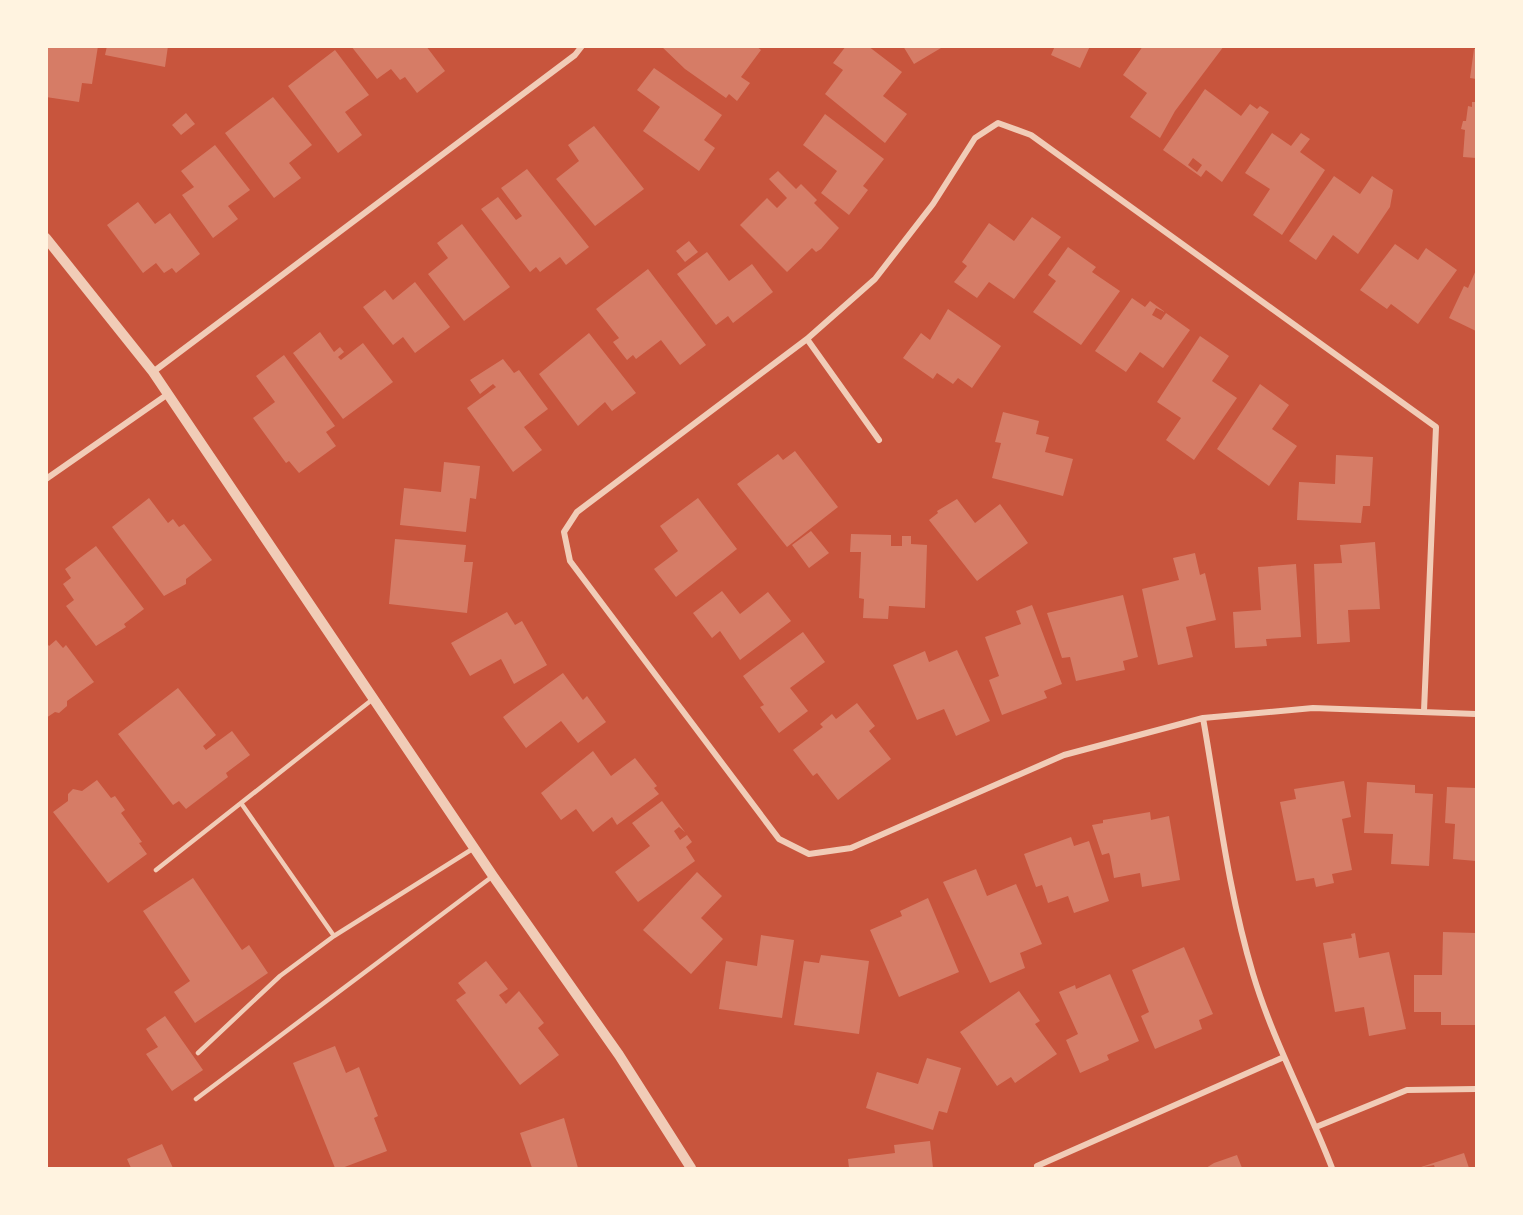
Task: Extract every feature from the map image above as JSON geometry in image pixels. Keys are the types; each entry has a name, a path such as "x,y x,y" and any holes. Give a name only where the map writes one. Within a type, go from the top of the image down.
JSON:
{"street":[{"path":"153,372 576,55 582,46"},
{"path":"1424,711 1436,427 1031,135 998,123 975,138 933,204 875,279 807,339 577,512 564,532 570,561 779,839 809,854 851,848 1064,754 1203,718 1313,708 1476,714"},
{"path":"46,238 153,372 493,876 619,1055 691,1168"},
{"path":"807,339 879,440"},
{"path":"46,479 168,394"},
{"path":"1203,718 1233,886 1253,974 1284,1057 1332,1168"},
{"path":"1037,1166 1284,1057"},
{"path":"1316,1127 1407,1090 1476,1089"}],"lane":[{"path":"156,870 373,699"},
{"path":"241,803 334,936"},
{"path":"198,1053 280,976 334,936 474,848"},
{"path":"196,1099 493,876"}],"building":[{"path":"46,46 98,46 92,84 82,83 79,102 46,97"},
{"path":"107,46 168,46 165,67 105,55"},
{"path":"351,46 426,46 445,71 417,93 405,77 400,80 391,69 377,79"},
{"path":"661,46 756,46 761,50 741,77 750,83 737,101 729,94 726,98 685,69"},
{"path":"846,46 868,46 902,72 883,96 907,114 885,143 825,94 843,70 833,63"},
{"path":"903,46 940,46 941,48 914,64"},
{"path":"1055,46 1090,46 1080,68 1051,55"},
{"path":"1143,46 1224,46 1175,111 1160,138 1130,117 1147,93 1123,75"},
{"path":"1474,49 1476,49 1476,79 1470,78"},
{"path":"335,50 369,95 345,112 362,135 338,153 288,86"},
{"path":"654,68 722,115 704,140 715,148 699,171 643,131 660,107 637,90"},
{"path":"1205,89 1241,116 1250,104 1257,109 1260,106 1269,112 1222,182 1206,170 1201,177 1163,150","holes":["1193,158 1202,165 1197,172 1188,165"]},
{"path":"273,97 312,145 289,163 301,178 274,198 225,133"},
{"path":"1472,102 1476,102 1476,158 1463,157 1465,130 1461,129 1463,121 1466,121 1468,106 1472,107"},
{"path":"186,113 195,124 181,135 172,125"},
{"path":"825,114 884,159 863,186 868,190 849,215 821,193 837,171 803,145"},
{"path":"594,126 644,189 595,226 556,179 579,161 568,145"},
{"path":"1272,133 1291,146 1301,133 1310,139 1300,152 1325,170 1282,235 1253,215 1270,189 1245,173"},
{"path":"215,145 250,190 228,206 238,219 213,238 182,195 194,187 181,171"},
{"path":"527,169 589,247 566,265 560,257 540,272 536,267 530,272 481,209 498,197 516,220 522,216 501,188"},
{"path":"778,171 796,189 801,184 817,200 814,203 839,228 821,249 816,252 812,248 787,272 740,225 767,198 777,208 787,198 769,179"},
{"path":"1334,176 1360,194 1372,176 1393,190 1390,207 1358,254 1333,235 1316,260 1289,241"},
{"path":"138,202 155,224 170,213 200,254 176,273 172,268 164,273 156,263 143,273 107,225"},
{"path":"1032,217 1061,237 1014,299 989,282 977,298 954,282 967,266 962,262 989,223 1014,241"},
{"path":"462,224 510,287 464,321 428,274 448,258 437,243"},
{"path":"689,241 698,252 685,262 676,251"},
{"path":"1395,244 1418,260 1426,248 1457,270 1418,324 1391,304 1387,309 1360,290"},
{"path":"1068,247 1096,267 1092,272 1120,291 1081,345 1033,312 1056,281 1048,275"},
{"path":"707,252 729,281 752,264 773,292 733,323 728,316 716,325 677,274"},
{"path":"648,269 706,345 680,365 661,340 636,359 633,355 627,360 613,342 619,338 596,309"},
{"path":"1476,270 1476,331 1449,318 1464,286 1468,288"},
{"path":"415,282 450,327 415,353 403,337 393,345 363,307 385,290 393,300"},
{"path":"1132,298 1145,307 1150,301 1165,312 1156,308 1152,315 1161,320 1166,313 1190,330 1163,368 1140,352 1126,372 1095,351"},
{"path":"948,309 1001,346 972,388 958,378 953,384 937,373 933,379 903,358 921,333 930,340"},
{"path":"320,332 334,352 340,347 344,352 338,357 341,360 363,343 393,382 343,419 293,353"},
{"path":"589,333 636,393 612,411 605,402 578,426 539,374"},
{"path":"1200,336 1229,356 1212,381 1237,398 1194,460 1166,440 1181,418 1157,402"},
{"path":"284,355 335,426 326,432 336,446 299,473 289,461 286,463 253,418 275,402 256,376"},
{"path":"503,359 514,373 519,370 548,409 524,427 542,450 513,472 467,408 496,387 493,384 480,394 470,380"},
{"path":"1260,384 1289,405 1272,429 1297,446 1269,486 1217,449"},
{"path":"1003,412 1039,421 1036,434 1049,437 1045,452 1073,459 1063,496 992,478 1001,443 995,442"},
{"path":"795,451 838,507 787,547 737,484 778,454 783,460"},
{"path":"1336,455 1373,457 1370,506 1363,506 1361,523 1297,520 1299,482 1335,484"},
{"path":"444,462 480,466 476,499 470,498 466,532 400,525 404,488 441,492"},
{"path":"149,498 168,523 173,519 179,527 184,524 212,560 186,579 186,584 164,596 112,527"},
{"path":"698,498 737,549 676,597 654,569 678,551 660,526"},
{"path":"957,499 975,523 1000,504 1028,543 977,581 929,520 938,513 937,511"},
{"path":"811,531 829,553 809,568 792,545"},
{"path":"851,534 891,535 891,546 902,546 902,536 911,536 911,544 927,545 925,608 889,606 888,619 863,618 864,599 859,598 861,552 850,552"},
{"path":"395,539 466,545 464,562 473,562 467,613 389,604"},
{"path":"1375,542 1380,609 1348,610 1350,642 1317,644 1314,564 1342,563 1340,545"},
{"path":"96,546 144,609 124,624 126,627 96,646 66,606 74,600 63,584 71,578 65,569"},
{"path":"1195,553 1200,575 1205,573 1216,620 1186,627 1193,657 1158,665 1142,589 1179,580 1173,558"},
{"path":"1296,564 1301,637 1266,639 1267,646 1235,648 1233,612 1261,610 1258,567"},
{"path":"722,591 740,614 768,592 791,621 740,660 720,631 712,638 693,613"},
{"path":"1123,595 1138,657 1123,661 1125,670 1076,681 1070,657 1062,658 1047,613"},
{"path":"1032,605 1062,684 1044,691 1047,698 1002,715 989,680 999,676 985,637 1021,624 1016,611"},
{"path":"507,612 515,625 522,621 547,665 514,684 501,659 470,676 451,643"},
{"path":"803,632 825,662 790,688 808,711 779,733 760,707 764,705 743,676"},
{"path":"56,640 63,648 66,645 94,682 67,701 67,706 59,713 55,712 46,718 46,642 49,646"},
{"path":"957,650 990,721 956,736 944,709 917,720 893,665 925,651 929,662"},
{"path":"563,673 583,700 587,696 606,722 578,743 561,721 526,748 503,717"},
{"path":"178,688 216,735 203,746 206,750 232,731 250,755 226,773 228,777 186,809 179,801 173,805 118,734"},
{"path":"857,703 875,726 869,731 891,759 838,800 817,773 813,776 793,750 823,727 820,724 832,714 836,719"},
{"path":"593,751 611,776 635,758 657,786 654,788 659,794 617,825 612,817 593,832 576,809 561,820 541,793"},
{"path":"97,780 111,798 115,796 125,810 121,813 142,842 139,843 147,854 108,883 53,812 68,801 68,794 73,789 82,791"},
{"path":"1344,781 1351,817 1342,819 1352,870 1332,874 1334,883 1316,887 1314,878 1296,881 1280,802 1296,799 1294,789"},
{"path":"1367,782 1415,785 1415,793 1433,794 1429,866 1391,864 1393,834 1364,833"},
{"path":"1447,787 1476,788 1476,861 1453,859 1455,824 1445,823"},
{"path":"662,801 685,832 679,827 674,831 680,840 687,835 692,842 686,847 695,861 638,902 615,872 650,846 632,823"},
{"path":"1150,812 1151,820 1169,816 1180,880 1142,887 1140,873 1114,878 1109,853 1102,855 1092,825 1103,823 1103,820"},
{"path":"1071,837 1074,846 1089,841 1109,901 1074,913 1068,896 1048,903 1042,885 1036,887 1024,854"},
{"path":"976,869 987,896 1016,884 1042,944 1020,953 1025,968 990,983 943,882"},
{"path":"697,872 722,896 701,918 723,939 691,974 643,930"},
{"path":"193,878 242,950 249,945 268,973 195,1023 174,992 190,981 143,911"},
{"path":"928,898 959,972 899,997 870,930 902,916 900,911"},
{"path":"1443,932 1476,933 1476,1025 1441,1025 1441,1012 1414,1012 1414,975 1442,975"},
{"path":"1355,933 1359,958 1389,952 1406,1029 1369,1036 1364,1007 1335,1012 1323,943 1352,938 1351,934"},
{"path":"761,935 794,940 782,1018 719,1009 726,961 757,966"},
{"path":"1184,947 1213,1014 1199,1020 1202,1029 1155,1049 1141,1016 1149,1012 1132,970"},
{"path":"821,955 869,961 859,1034 794,1025 804,961 819,963"},
{"path":"486,961 508,989 499,995 506,1004 519,991 544,1023 538,1028 559,1055 520,1085 456,1000 466,993 458,983"},
{"path":"1110,974 1139,1041 1107,1055 1109,1060 1080,1073 1066,1040 1078,1034 1059,992 1075,985 1076,989"},
{"path":"1019,991 1040,1021 1035,1024 1057,1054 1015,1083 1011,1077 997,1086 960,1032"},
{"path":"165,1016 203,1070 172,1091 146,1054 158,1047 146,1029"},
{"path":"335,1046 346,1073 359,1067 378,1116 374,1118 387,1151 342,1168 335,1168 293,1063"},
{"path":"927,1058 961,1068 947,1113 939,1111 933,1130 866,1108 877,1072 918,1084"},
{"path":"564,1118 578,1168 532,1168 520,1133"},
{"path":"930,1141 933,1168 849,1168 848,1159 895,1153 894,1145"},
{"path":"162,1144 173,1168 131,1168 127,1159"},
{"path":"1464,1153 1469,1168 1435,1168 1434,1165 1418,1168"},
{"path":"1237,1155 1242,1168 1206,1168 1214,1163"}]}
